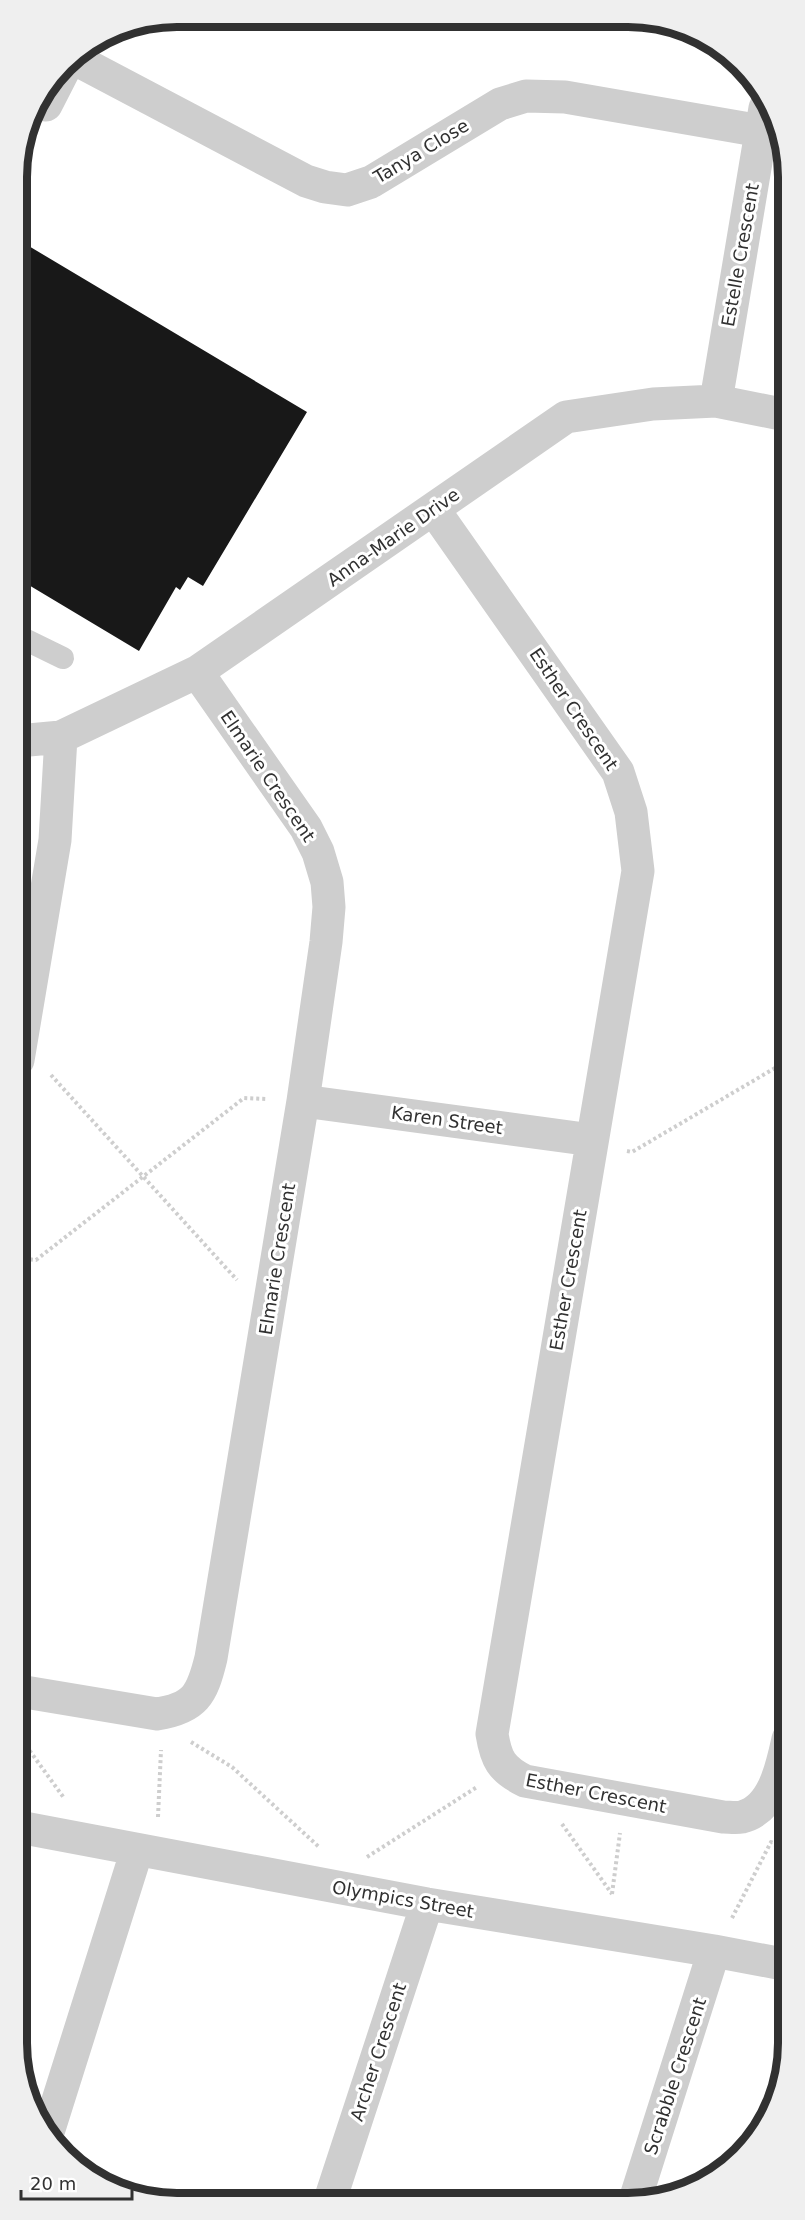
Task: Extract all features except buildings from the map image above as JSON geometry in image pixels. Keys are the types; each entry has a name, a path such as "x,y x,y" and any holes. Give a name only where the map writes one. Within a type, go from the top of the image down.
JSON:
{"street":[{"name":"Tanya Close","path":"79,63 306,182 325,188 347,189 371,182 500,104 526,96 565,97 763,119"},
{"name":"Tanya Close","path":"46,105 50,97"},
{"name":"Estelle Crescent","path":"716,402 763,119"},
{"name":"Anna-Marie Drive","path":"27,740 60,737 197,672 566,417 654,404 716,402 778,414"},
{"name":"Esther Crescent","path":"434,510 618,772 631,812 638,871 492,1734 495,1755 515,1775 624,1799 723,1817 741,1817 754,1811 767,1799 778,1778"},
{"name":"Elmarie Crescent","path":"176,1711 185,1707 205,1683 211,1659 303,1101 329,907 327,882 318,852 306,828 197,672"},
{"path":"27,1050 55,840 60,737"},
{"name":"Karen Street","path":"303,1101 592,1140"},
{"path":"27,1692 146,1713 176,1711"},
{"name":"Olympics Street","path":"27,1829 427,1904 778,1963"},
{"path":"51,2123 137,1850"},
{"name":"Archer Crescent","path":"332,2193 427,1904"},
{"name":"Scrabble Crescent","path":"637,2193 714,1951"}],"lane":[{"path":"27,640 63,658"}],"path":[{"path":"27,1059 251,1295 270,1298"},
{"path":"592,1140 632,1152 778,1066"},
{"path":"27,1259 36,1260 244,1098 303,1101"},
{"path":"176,1711 176,1734 232,1767 316,1844 347,1889"},
{"path":"137,1850 157,1825 162,1736 176,1711"},
{"path":"27,1747 70,1807"},
{"path":"347,1889 354,1865 515,1775 547,1802 612,1894"},
{"path":"607,1934 624,1799"},
{"path":"714,1951 771,1842 778,1845"}]}
